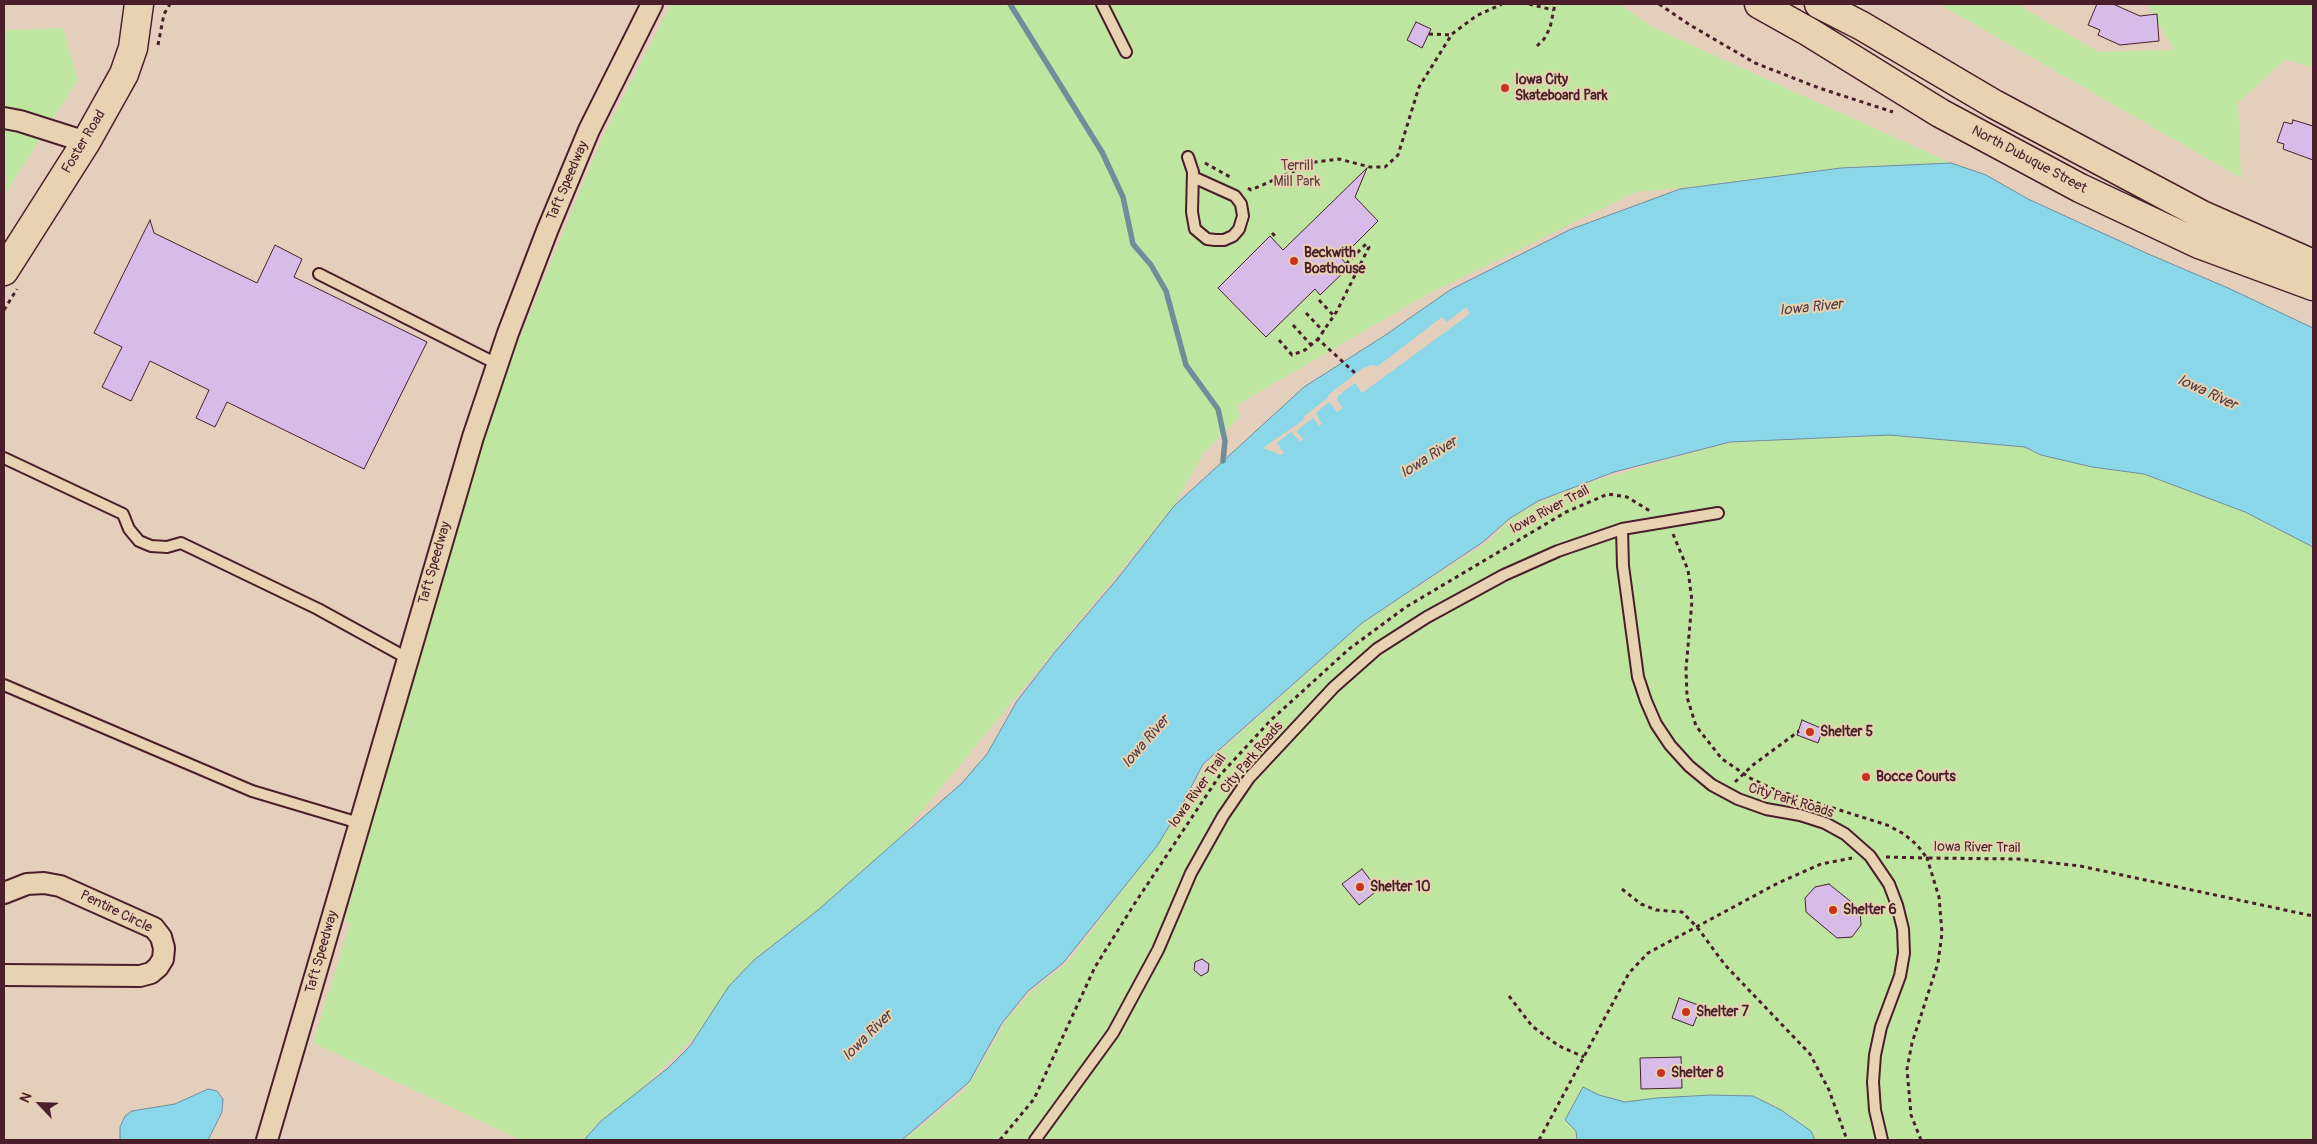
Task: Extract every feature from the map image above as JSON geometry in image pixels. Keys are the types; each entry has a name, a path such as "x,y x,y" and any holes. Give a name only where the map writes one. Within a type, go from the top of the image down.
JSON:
{"main road":[{"name":"Foster Road","path":"4,270 86,142 124,74 133,48 140,4"},
{"name":"North Dubuque Street","path":"1759,4 1809,32 1940,113 2064,180 2200,244 2313,286"},
{"path":"1828,6 1994,104 2202,215 2313,264"}],"street":[{"name":"Taft Speedway","path":"267,1140 472,436 547,231 589,130 652,4"},
{"path":"4,118 20,121 86,142"},
{"name":"Pentire Circle","path":"4,893 26,884 44,883 60,886 154,928 161,937 164,948 163,959 158,967 151,973 140,976 4,975"}],"lane":[{"path":"1102,4 1126,52"},
{"path":"1188,157 1193,177 1192,212 1195,229 1207,238 1215,240 1224,240 1233,236 1239,229 1243,216 1241,204 1235,196 1193,177"},
{"path":"320,274 497,364"},
{"path":"4,458 123,514 129,529 139,541 151,546 167,546 181,543 318,609 407,658"},
{"name":"City Park Roads","path":"1035,1140 1113,1032 1158,950 1191,873 1222,816 1249,778 1334,686 1377,650 1427,617 1478,588 1558,551 1622,529 1718,513"},
{"name":"City Park Roads","path":"1622,529 1623,566 1638,677 1656,724 1670,745 1712,785 1738,799 1766,809 1800,814 1825,823 1845,834 1870,856 1889,884 1903,929 1904,953 1900,976 1881,1027 1875,1054 1873,1082 1875,1110 1882,1140"},
{"path":"4,685 252,791 359,823"}],"path":[{"path":"1244,185 1250,190 1315,162 1339,159 1370,167 1385,167 1398,155 1419,86 1452,34 1476,16 1502,4"},
{"path":"1529,4 1553,10"},
{"path":"1537,46 1550,28 1555,4"},
{"path":"1429,34 1452,34"},
{"path":"1188,157 1199,159 1237,181"},
{"path":"1272,233 1277,238"},
{"path":"1280,340 1292,355 1318,340 1334,316 1369,247 1366,244 1346,264"},
{"path":"1319,300 1334,316"},
{"path":"1306,312 1324,332"},
{"path":"1294,325 1311,345"},
{"path":"1318,340 1356,374"},
{"name":"Iowa River Trail","path":"1000,1140 1034,1098 1095,967 1135,903 1220,775 1271,720 1349,649 1406,607 1573,508 1608,494 1627,498 1664,521 1677,542 1688,570 1692,601 1686,669 1687,697 1696,726 1722,759 1743,774 1773,788 1887,825 1904,834 1917,845 1927,858 2018,859 2080,866 2313,916"},
{"path":"1724,791 1799,731"},
{"path":"1538,1140 1629,973 1648,953 1778,883 1821,864 1870,856 1927,858 1940,896 1942,932 1938,964 1912,1043 1907,1069 1912,1115 1921,1140"},
{"path":"1622,888 1641,904 1656,910 1682,912 1697,927 1725,965 1810,1054 1829,1090 1847,1140"},
{"path":"1509,996 1532,1026 1560,1046 1584,1057"}],"green space":[{"name":"Terrill Mill Park","path":"671,4 1620,4 1652,27 1951,163 1636,192 1426,295 1237,405 1240,417 1203,454 1174,506 903,834 589,1140 521,1140 313,1043 350,923 345,920 427,626 503,378 602,138"},
{"path":"1939,4 2022,4 2023,8 2099,52 2174,50 2147,4 2313,4 2313,67 2285,60 2238,102 2241,178"},
{"path":"63,28 78,80 4,196 4,30"},
{"path":"1889,435 2025,447 2041,455 2092,467 2144,474 2245,512 2313,547 2313,1140 903,1140 960,1095 974,1076 1008,1018 1033,990 1068,962 1182,811 1205,765 1364,622 1491,540 1510,519 1544,500 1591,482 1729,442"}],"water":[{"name":"Iowa River","path":"1951,163 1986,175 2028,199 2313,328 2313,547 2245,512 2144,474 2092,467 2041,455 2025,447 1889,435 1730,442 1614,472 1538,501 1509,519 1483,542 1362,623 1203,764 1182,805 1157,846 1063,963 1028,991 1002,1023 969,1082 902,1140 584,1140 601,1121 668,1068 690,1046 729,986 754,960 818,910 962,783 987,754 1017,701 1055,652 1118,578 1174,506 1304,387 1384,336 1450,290 1569,230 1680,189 1841,168"},
{"path":"1583,1087 1599,1095 1625,1102 1710,1095 1753,1096 1781,1110 1811,1131 1815,1140 1577,1140 1576,1131 1565,1120"},
{"path":"208,1089 217,1091 223,1099 222,1112 208,1140 120,1140 120,1127 125,1116 132,1111 175,1104"}],"pier":[{"path":"1466,307 1470,314 1362,393 1355,383 1338,396 1337,400 1343,408 1337,412 1329,402 1316,413 1322,424 1319,426 1313,418 1299,429 1297,432 1303,439 1301,442 1291,432 1277,443 1284,453 1281,455 1263,448 1303,420 1304,416 1329,397 1328,395 1363,368 1372,365 1378,366 1442,317 1447,322"}],"building":[{"path":"2097,4 2113,4 2140,16 2157,14 2159,41 2120,45 2098,35 2100,30 2088,25"},
{"path":"1416,22 1431,29 1422,48 1407,40"},
{"path":"2293,120 2313,126 2313,160 2283,149 2284,144 2277,142 2284,122 2292,124"},
{"name":"Beckwith Boathouse","path":"1367,168 1355,197 1378,221 1341,258 1349,267 1320,295 1315,289 1266,337 1218,288 1270,236 1283,250"},
{"path":"150,220 154,233 257,283 275,245 302,259 294,277 427,342 364,469 227,402 215,427 196,418 209,390 150,361 131,401 102,387 122,347 94,333"},
{"name":"Shelter 5","path":"1802,720 1823,729 1818,743 1797,735"},
{"name":"Shelter 10","path":"1362,869 1378,890 1359,905 1342,884"},
{"name":"Shelter 6","path":"1829,884 1860,909 1861,925 1852,937 1837,938 1806,912 1805,898 1815,887"},
{"path":"1202,959 1209,964 1208,972 1201,976 1194,970 1195,962"},
{"name":"Shelter 7","path":"1679,998 1701,1006 1693,1026 1672,1018"},
{"name":"Shelter 8","path":"1681,1057 1682,1088 1641,1089 1640,1058"}],"waterway":[{"path":"1010,4 1102,152 1123,197 1133,244 1151,265 1166,291 1186,365 1218,409 1225,441 1223,461"}],"place":[{"name":"Iowa City Skateboard Park","path":"1505,88"},
{"name":"Beckwith Boathouse","path":"1294,261"},
{"name":"Shelter 5","path":"1810,732"},
{"name":"Bocce Courts","path":"1866,777"},
{"name":"Shelter 10","path":"1360,887"},
{"name":"Shelter 6","path":"1833,910"},
{"name":"Shelter 7","path":"1686,1012"},
{"name":"Shelter 8","path":"1661,1073"}]}
